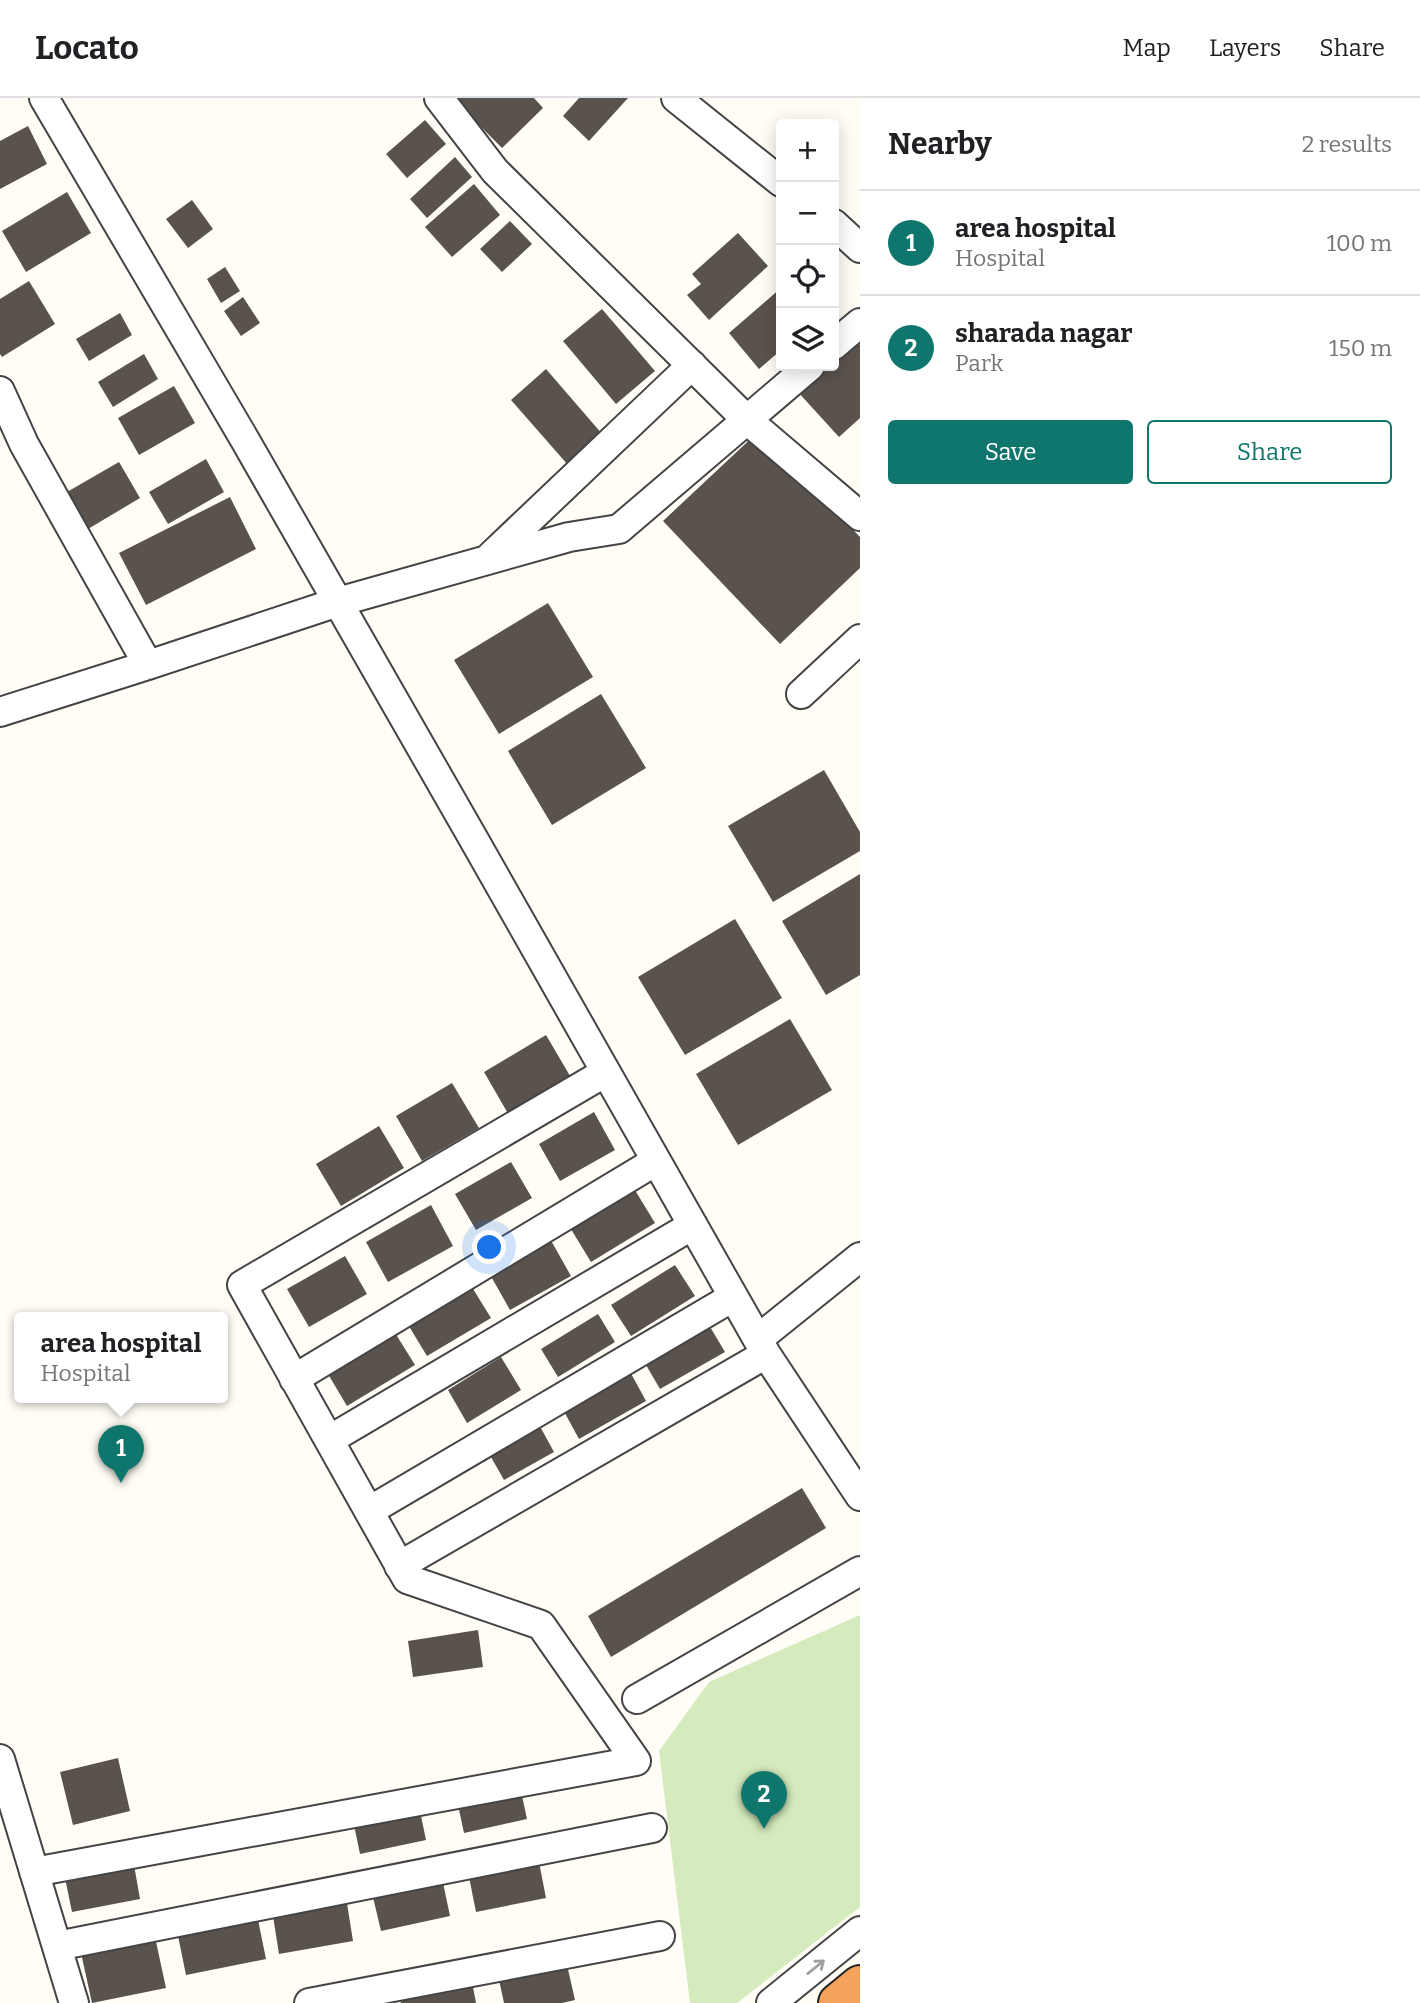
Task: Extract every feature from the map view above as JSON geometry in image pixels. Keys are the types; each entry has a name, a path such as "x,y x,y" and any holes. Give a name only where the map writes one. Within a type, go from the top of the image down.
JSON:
{"highway":[{"path":"838,2003 860,1985"}],"street":[{"path":"44,98 338,602 762,1347 860,1496"},
{"path":"439,98 495,171 747,419 860,516"},
{"path":"676,98 776,178"},
{"path":"839,229 860,248"},
{"path":"839,341 860,323"},
{"path":"486,560 692,365"},
{"path":"0,712 338,602 569,537 620,528 804,371"},
{"path":"0,391 24,444 148,665"},
{"path":"801,694 860,639"},
{"path":"34,1872 636,1761 541,1625 407,1579 242,1285 606,1072"},
{"path":"295,1379 656,1161"},
{"path":"328,1440 693,1225"},
{"path":"399,1566 762,1347 860,1257"},
{"path":"369,1511 733,1297"},
{"path":"637,1699 860,1571"},
{"path":"0,1759 74,2003"},
{"path":"57,1947 652,1828"},
{"path":"771,2003 860,1931"},
{"path":"309,2003 660,1936"}],"green space":[{"path":"860,1615 860,1907 737,2003 690,2003 659,1751 709,1682"}],"building":[{"path":"459,98 534,98 543,108 502,148 456,102"},
{"path":"579,98 628,98 589,141 563,116"},
{"path":"425,120 446,144 407,178 386,154"},
{"path":"28,126 47,164 0,189 0,141"},
{"path":"455,157 472,177 427,218 410,199"},
{"path":"474,184 500,215 452,257 425,227"},
{"path":"67,192 91,233 26,272 2,231"},
{"path":"192,200 213,229 188,248 166,219"},
{"path":"510,221 532,244 502,272 480,249"},
{"path":"738,233 768,266 709,320 687,295 701,284 692,274"},
{"path":"225,267 240,291 221,303 207,279"},
{"path":"29,281 55,324 2,357 0,299"},
{"path":"776,292 776,354 759,369 729,333"},
{"path":"243,297 260,323 241,336 224,311"},
{"path":"602,309 655,371 616,404 563,341"},
{"path":"120,313 132,335 89,361 76,339"},
{"path":"855,339 860,345 860,418 839,437 797,391 819,371 839,371 839,353"},
{"path":"144,354 158,379 113,407 98,382"},
{"path":"546,369 603,435 568,465 511,400"},
{"path":"174,386 195,423 139,455 118,418"},
{"path":"759,431 860,537 860,568 780,644 663,521"},
{"path":"206,459 224,492 168,524 149,492"},
{"path":"119,462 140,498 88,529 67,492"},
{"path":"230,497 256,549 146,605 119,553"},
{"path":"548,603 593,677 499,734 454,660"},
{"path":"601,694 646,768 552,825 508,751"},
{"path":"824,770 860,832 860,851 773,902 728,826"},
{"path":"860,874 860,975 826,995 782,921"},
{"path":"735,919 782,998 685,1055 638,977"},
{"path":"790,1019 832,1090 738,1145 696,1074"},
{"path":"546,1035 573,1081 510,1117 484,1072"},
{"path":"452,1083 479,1128 422,1161 396,1116"},
{"path":"594,1112 615,1150 560,1181 539,1144"},
{"path":"379,1126 404,1168 341,1206 316,1164"},
{"path":"511,1162 532,1198 476,1230 455,1194"},
{"path":"630,1182 655,1223 591,1262 566,1221"},
{"path":"431,1205 453,1246 388,1282 366,1242"},
{"path":"549,1237 571,1276 510,1310 488,1271"},
{"path":"345,1256 367,1294 309,1327 287,1289"},
{"path":"675,1265 695,1296 631,1336 611,1305"},
{"path":"470,1284 491,1318 427,1356 407,1323"},
{"path":"598,1314 615,1342 558,1377 541,1349"},
{"path":"706,1320 725,1352 660,1389 642,1358"},
{"path":"392,1328 415,1365 347,1406 325,1369"},
{"path":"501,1357 521,1390 467,1423 448,1390"},
{"path":"628,1368 646,1401 579,1439 561,1406"},
{"path":"537,1421 554,1452 504,1480 487,1450"},
{"path":"802,1488 826,1528 611,1657 588,1616"},
{"path":"478,1630 483,1667 413,1677 408,1641"},
{"path":"118,1758 130,1811 73,1825 60,1772"},
{"path":"521,1791 527,1819 464,1833 458,1805"},
{"path":"419,1806 426,1840 360,1854 353,1820"},
{"path":"538,1857 546,1898 476,1912 468,1872"},
{"path":"134,1865 140,1899 72,1912 65,1878"},
{"path":"442,1878 450,1916 381,1931 372,1893"},
{"path":"346,1897 353,1941 279,1954 272,1910"},
{"path":"257,1915 266,1959 186,1975 177,1931"},
{"path":"155,1937 166,1988 92,2003 81,1953"},
{"path":"567,1965 575,2000 562,2003 504,2003 499,1980"},
{"path":"473,1987 476,2003 401,2003 400,2000"}],"place":[{"name":"area hospital","path":"121,1483"},
{"name":"sharada nagar","path":"764,1829"}]}
